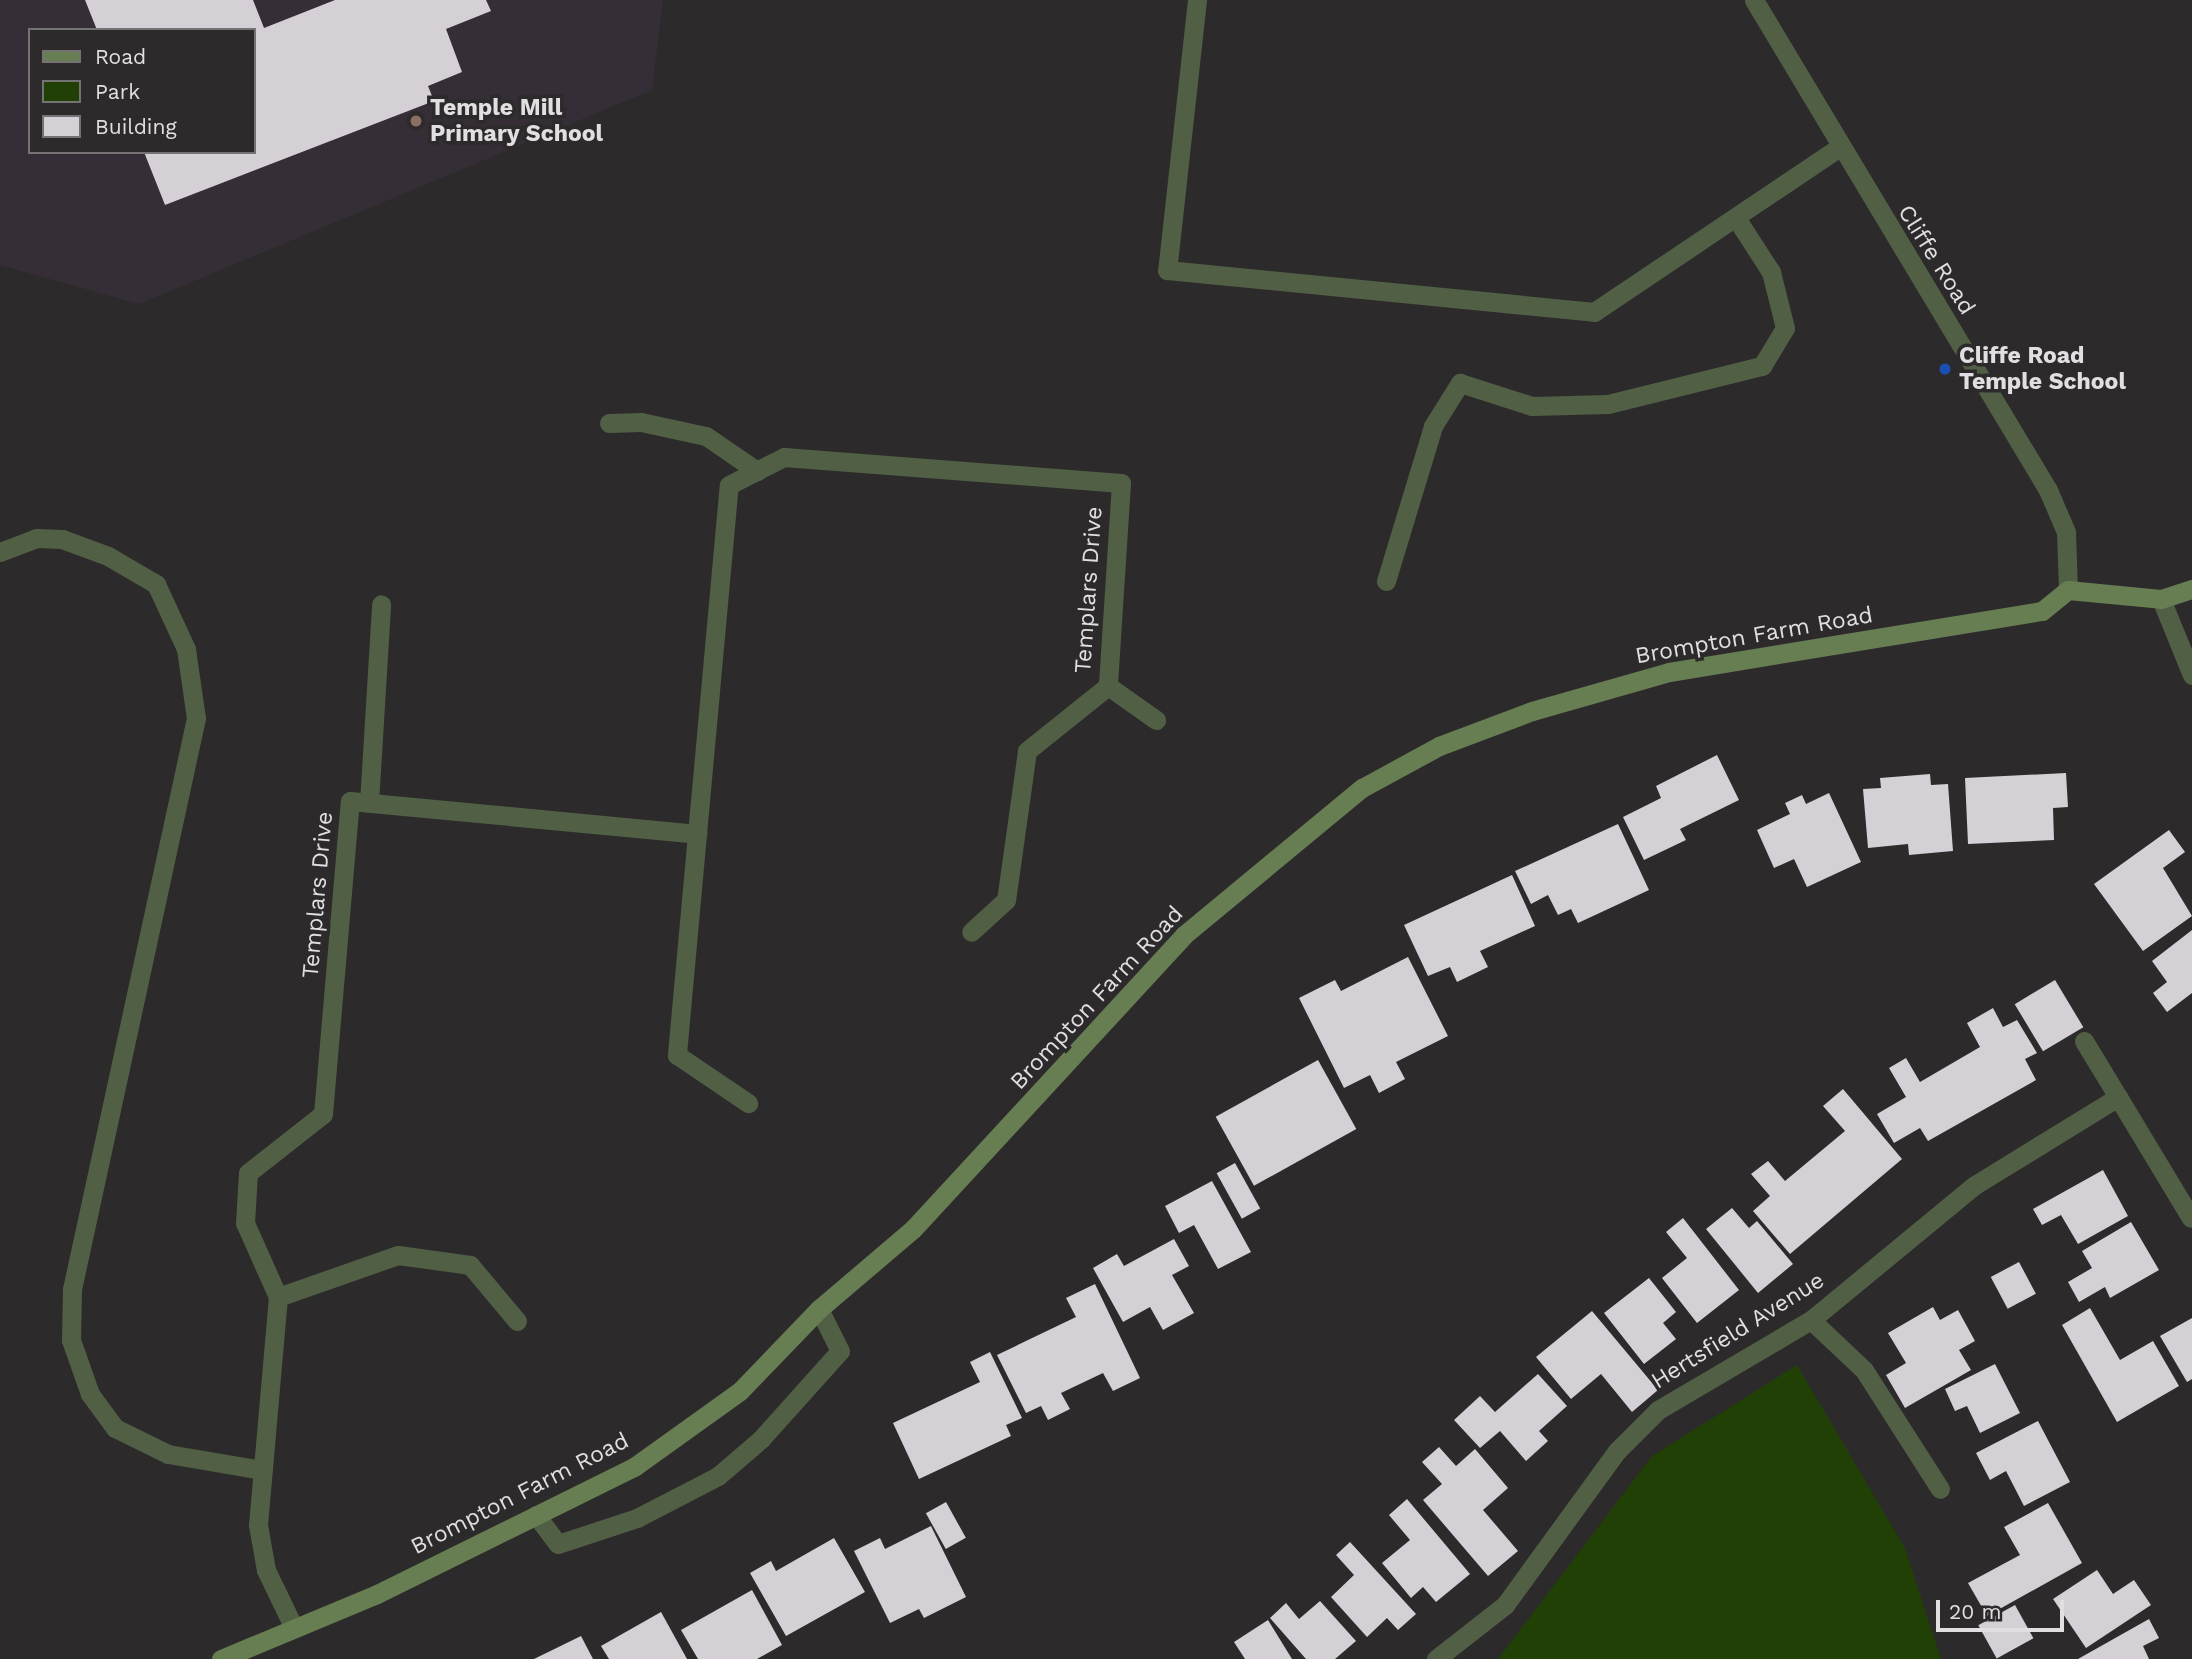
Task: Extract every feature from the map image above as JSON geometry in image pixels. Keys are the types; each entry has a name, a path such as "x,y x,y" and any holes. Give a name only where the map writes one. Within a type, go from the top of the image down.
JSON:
{"main road":[{"path":"2068,590 2161,599 2192,589"},
{"name":"Brompton Farm Road","path":"221,1659 294,1628 634,1467 740,1391 820,1309 922,1219 1184,935 1362,788 1439,746 1669,672 2042,611 2068,590"}],"street":[{"path":"1197,0 1167,270 1254,281 1594,312 1838,148"},
{"name":"Cliffe Road","path":"1754,0 1838,148 2048,490 2066,532 2068,590"},
{"path":"1386,581 1433,426 1460,383 1532,406 1608,404 1762,366 1784,328 1771,272 1736,218"},
{"path":"609,423 641,422 706,436 757,471"},
{"name":"Templars Drive","path":"748,1103 677,1055 729,485 784,457 1121,483 1108,686 1027,751 1006,900 971,932"},
{"path":"0,552 36,538 62,539 107,556 156,584 186,649 196,718 72,1289 71,1340 90,1394 115,1428 168,1454 263,1470"},
{"path":"2161,599 2192,675"},
{"path":"369,803 381,604"},
{"path":"1108,686 1156,720"},
{"name":"Templars Drive","path":"294,1628 266,1570 258,1525 278,1297 244,1223 248,1173 323,1114 350,801 697,834"},
{"path":"2084,1041 2191,1218"},
{"name":"Hertsfield Avenue","path":"1436,1659 1505,1605 1617,1451 1658,1410 1811,1320 1975,1185 2118,1097"},
{"path":"278,1297 398,1255 470,1265 517,1321"},
{"path":"536,1515 558,1544 637,1518 718,1476 761,1439 840,1351 820,1309"},
{"path":"1811,1320 1864,1370 1940,1489"}],"shaded area":[{"name":"Temple Mill Primary School","path":"0,0 663,0 652,90 139,304 0,265"}],"green space":[{"path":"1797,1365 1905,1548 1941,1659 1498,1659 1652,1456"}],"building":[{"path":"85,0 253,0 264,28 335,0 486,0 491,11 446,29 462,72 428,86 434,101 165,205 145,154 256,154 256,28 96,28"},
{"path":"1717,755 1739,800 1680,829 1686,840 1644,860 1623,817 1661,798 1656,786"},
{"path":"2066,773 2068,807 2053,808 2054,840 1968,844 1965,778"},
{"path":"1930,774 1931,785 1948,784 1953,851 1909,855 1908,844 1868,848 1863,789 1881,788 1880,778"},
{"path":"1829,793 1861,862 1807,887 1794,859 1774,868 1757,830 1790,814 1785,803 1802,795 1806,804"},
{"path":"1618,824 1649,890 1578,923 1571,909 1558,915 1548,895 1531,904 1515,871"},
{"path":"2169,830 2185,852 2163,868 2192,916 2143,951 2094,884"},
{"path":"1512,875 1535,926 1480,951 1488,967 1457,982 1450,967 1428,976 1404,925"},
{"path":"2192,930 2192,993 2167,1012 2153,993 2167,982 2152,961"},
{"path":"1408,957 1448,1036 1396,1062 1405,1079 1379,1093 1370,1075 1344,1088 1299,998 1335,980 1341,991"},
{"path":"2055,980 2083,1027 2043,1051 2015,1004"},
{"path":"1993,1008 2003,1027 2017,1020 2037,1053 2025,1059 2036,1080 1928,1141 1920,1128 1894,1143 1877,1114 1906,1097 1889,1068 1906,1058 1920,1082 1980,1047 1967,1023"},
{"path":"1318,1060 1356,1129 1254,1186 1216,1117"},
{"path":"1843,1089 1902,1159 1790,1254 1753,1211 1770,1196 1751,1174 1768,1161 1785,1181 1845,1131 1823,1106"},
{"path":"1235,1163 1260,1208 1242,1219 1217,1173"},
{"path":"2103,1170 2128,1216 2078,1244 2061,1215 2042,1225 2033,1209"},
{"path":"1212,1181 1251,1252 1218,1269 1194,1225 1179,1233 1165,1206"},
{"path":"1732,1208 1749,1228 1757,1221 1793,1264 1758,1293 1706,1229"},
{"path":"1683,1218 1739,1290 1697,1323 1662,1278 1687,1258 1666,1232"},
{"path":"2131,1222 2159,1270 2110,1298 2105,1287 2079,1302 2068,1282 2092,1268 2082,1251"},
{"path":"1174,1239 1189,1266 1172,1275 1194,1313 1163,1330 1150,1307 1123,1322 1093,1268 1117,1254 1124,1266"},
{"path":"2019,1262 2036,1294 2008,1309 1991,1277"},
{"path":"1649,1278 1676,1312 1663,1323 1676,1339 1644,1364 1604,1313"},
{"path":"1095,1284 1140,1378 1113,1391 1103,1373 1061,1393 1070,1409 1048,1420 1041,1406 1026,1413 997,1355 1076,1317 1066,1298"},
{"path":"1933,1307 1940,1320 1958,1310 1975,1341 1959,1350 1971,1370 1905,1408 1886,1375 1906,1363 1888,1333"},
{"path":"2090,1308 2120,1360 2153,1341 2179,1386 2117,1422 2062,1325"},
{"path":"1592,1311 1658,1390 1632,1412 1601,1374 1571,1399 1536,1357"},
{"path":"2192,1318 2192,1379 2187,1382 2160,1336"},
{"path":"990,1352 1022,1418 1006,1425 1011,1436 919,1479 893,1423 980,1382 970,1362"},
{"path":"1995,1364 2020,1413 1980,1433 1967,1406 1955,1411 1945,1389"},
{"path":"1538,1374 1567,1406 1539,1431 1548,1441 1526,1461 1500,1431 1480,1448 1454,1420 1480,1396 1495,1412"},
{"path":"2038,1421 2070,1482 2024,1506 2006,1471 1990,1480 1976,1453"},
{"path":"1439,1447 1456,1466 1475,1449 1508,1488 1483,1510 1518,1551 1488,1576 1423,1500 1442,1484 1422,1462"},
{"path":"1407,1499 1470,1574 1436,1602 1423,1587 1411,1598 1382,1563 1410,1540 1389,1515"},
{"path":"946,1502 966,1538 946,1549 926,1513"},
{"path":"2048,1503 2082,1563 1987,1616 1968,1583 2020,1555 2004,1527"},
{"path":"931,1526 966,1597 924,1618 919,1609 890,1623 854,1551 880,1538 885,1549"},
{"path":"834,1538 865,1592 786,1636 750,1573 771,1561 776,1571"},
{"path":"1350,1542 1416,1614 1398,1630 1387,1618 1367,1637 1331,1597 1354,1575 1336,1555"},
{"path":"2097,1570 2113,1594 2134,1580 2151,1605 2086,1648 2053,1599"},
{"path":"752,1590 782,1645 757,1659 698,1659 681,1630"},
{"path":"1320,1601 1356,1641 1335,1659 1306,1659 1270,1618 1286,1603 1299,1619"},
{"path":"2015,1605 2033,1638 1997,1659 1978,1625"},
{"path":"661,1612 687,1659 609,1659 601,1646"},
{"path":"2149,1619 2159,1638 2143,1646 2149,1659 2078,1659"},
{"path":"1268,1620 1292,1659 1245,1659 1234,1642"},
{"path":"581,1636 593,1659 534,1659"}],"place":[{"name":"Temple Mill Primary School","path":"416,121"},
{"name":"Cliffe Road Temple School","path":"1945,369"}]}
